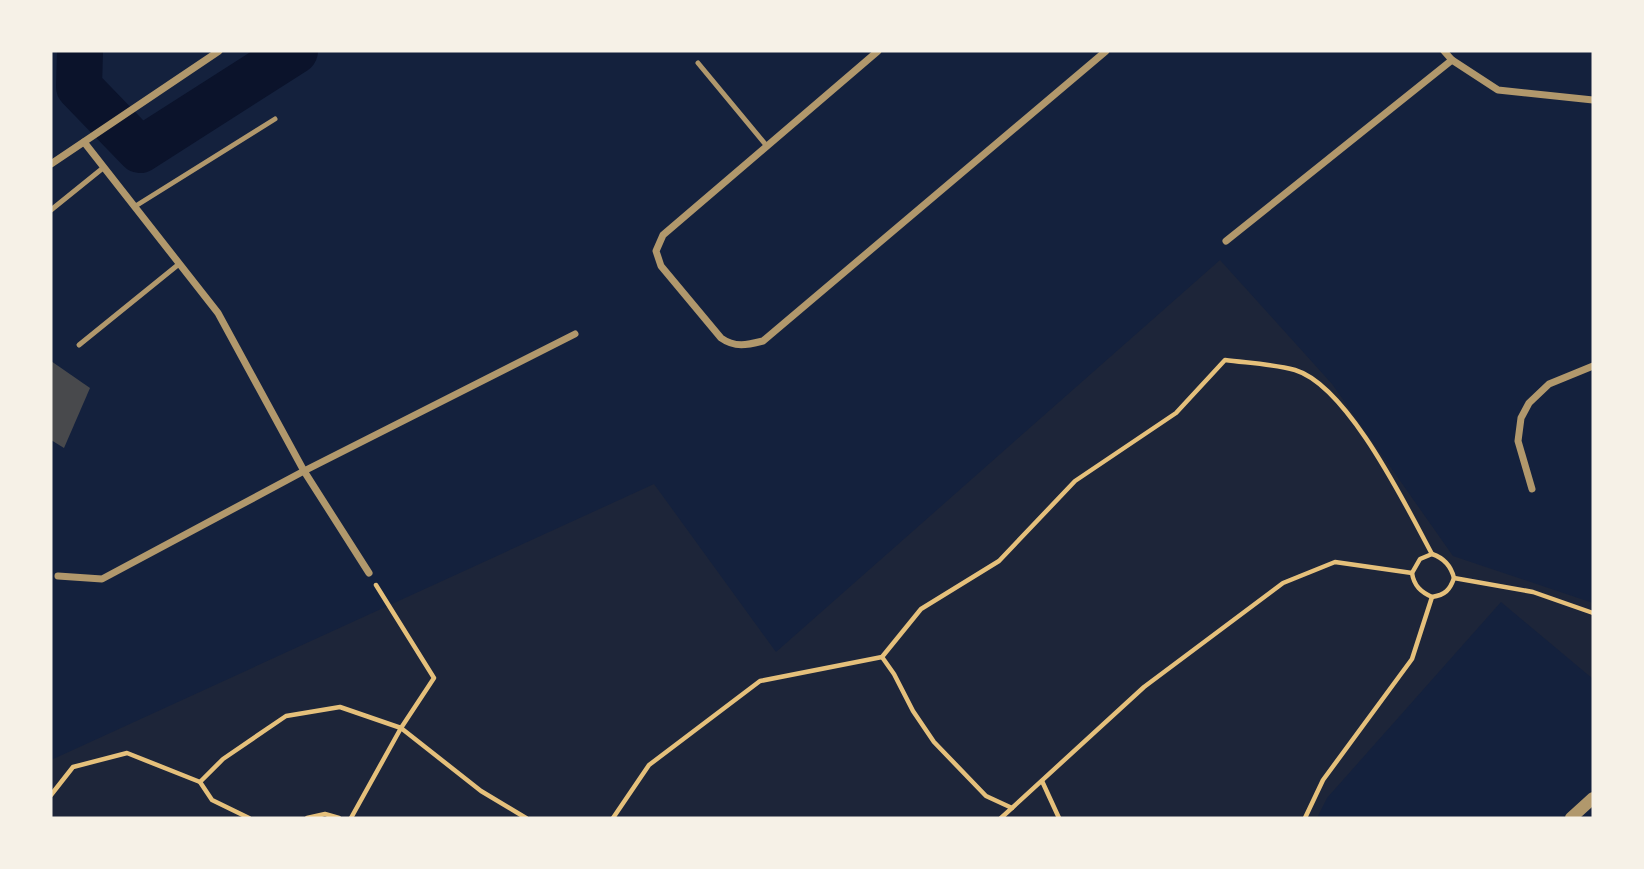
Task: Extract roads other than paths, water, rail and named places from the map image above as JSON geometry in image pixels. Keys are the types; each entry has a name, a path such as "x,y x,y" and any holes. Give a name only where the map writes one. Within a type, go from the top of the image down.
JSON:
{"street":[{"path":"51,164 219,51"},
{"path":"878,51 663,235 656,251 661,266 721,338 731,345 763,341 1106,51"},
{"path":"1444,51 1451,60 1498,90 1593,100"},
{"path":"1226,241 1451,60"},
{"path":"84,142 218,313 304,471 369,573"},
{"path":"58,576 102,579 304,471 575,334"},
{"path":"1532,489 1518,440 1521,418 1530,403 1549,384 1593,366"},
{"path":"1571,818 1593,798"}],"lane":[{"path":"698,64 766,145"},
{"path":"134,207 275,119"},
{"path":"51,210 103,168"},
{"path":"79,345 179,264"}],"waterway":[{"path":"80,51 79,87 140,150 295,51"}]}
